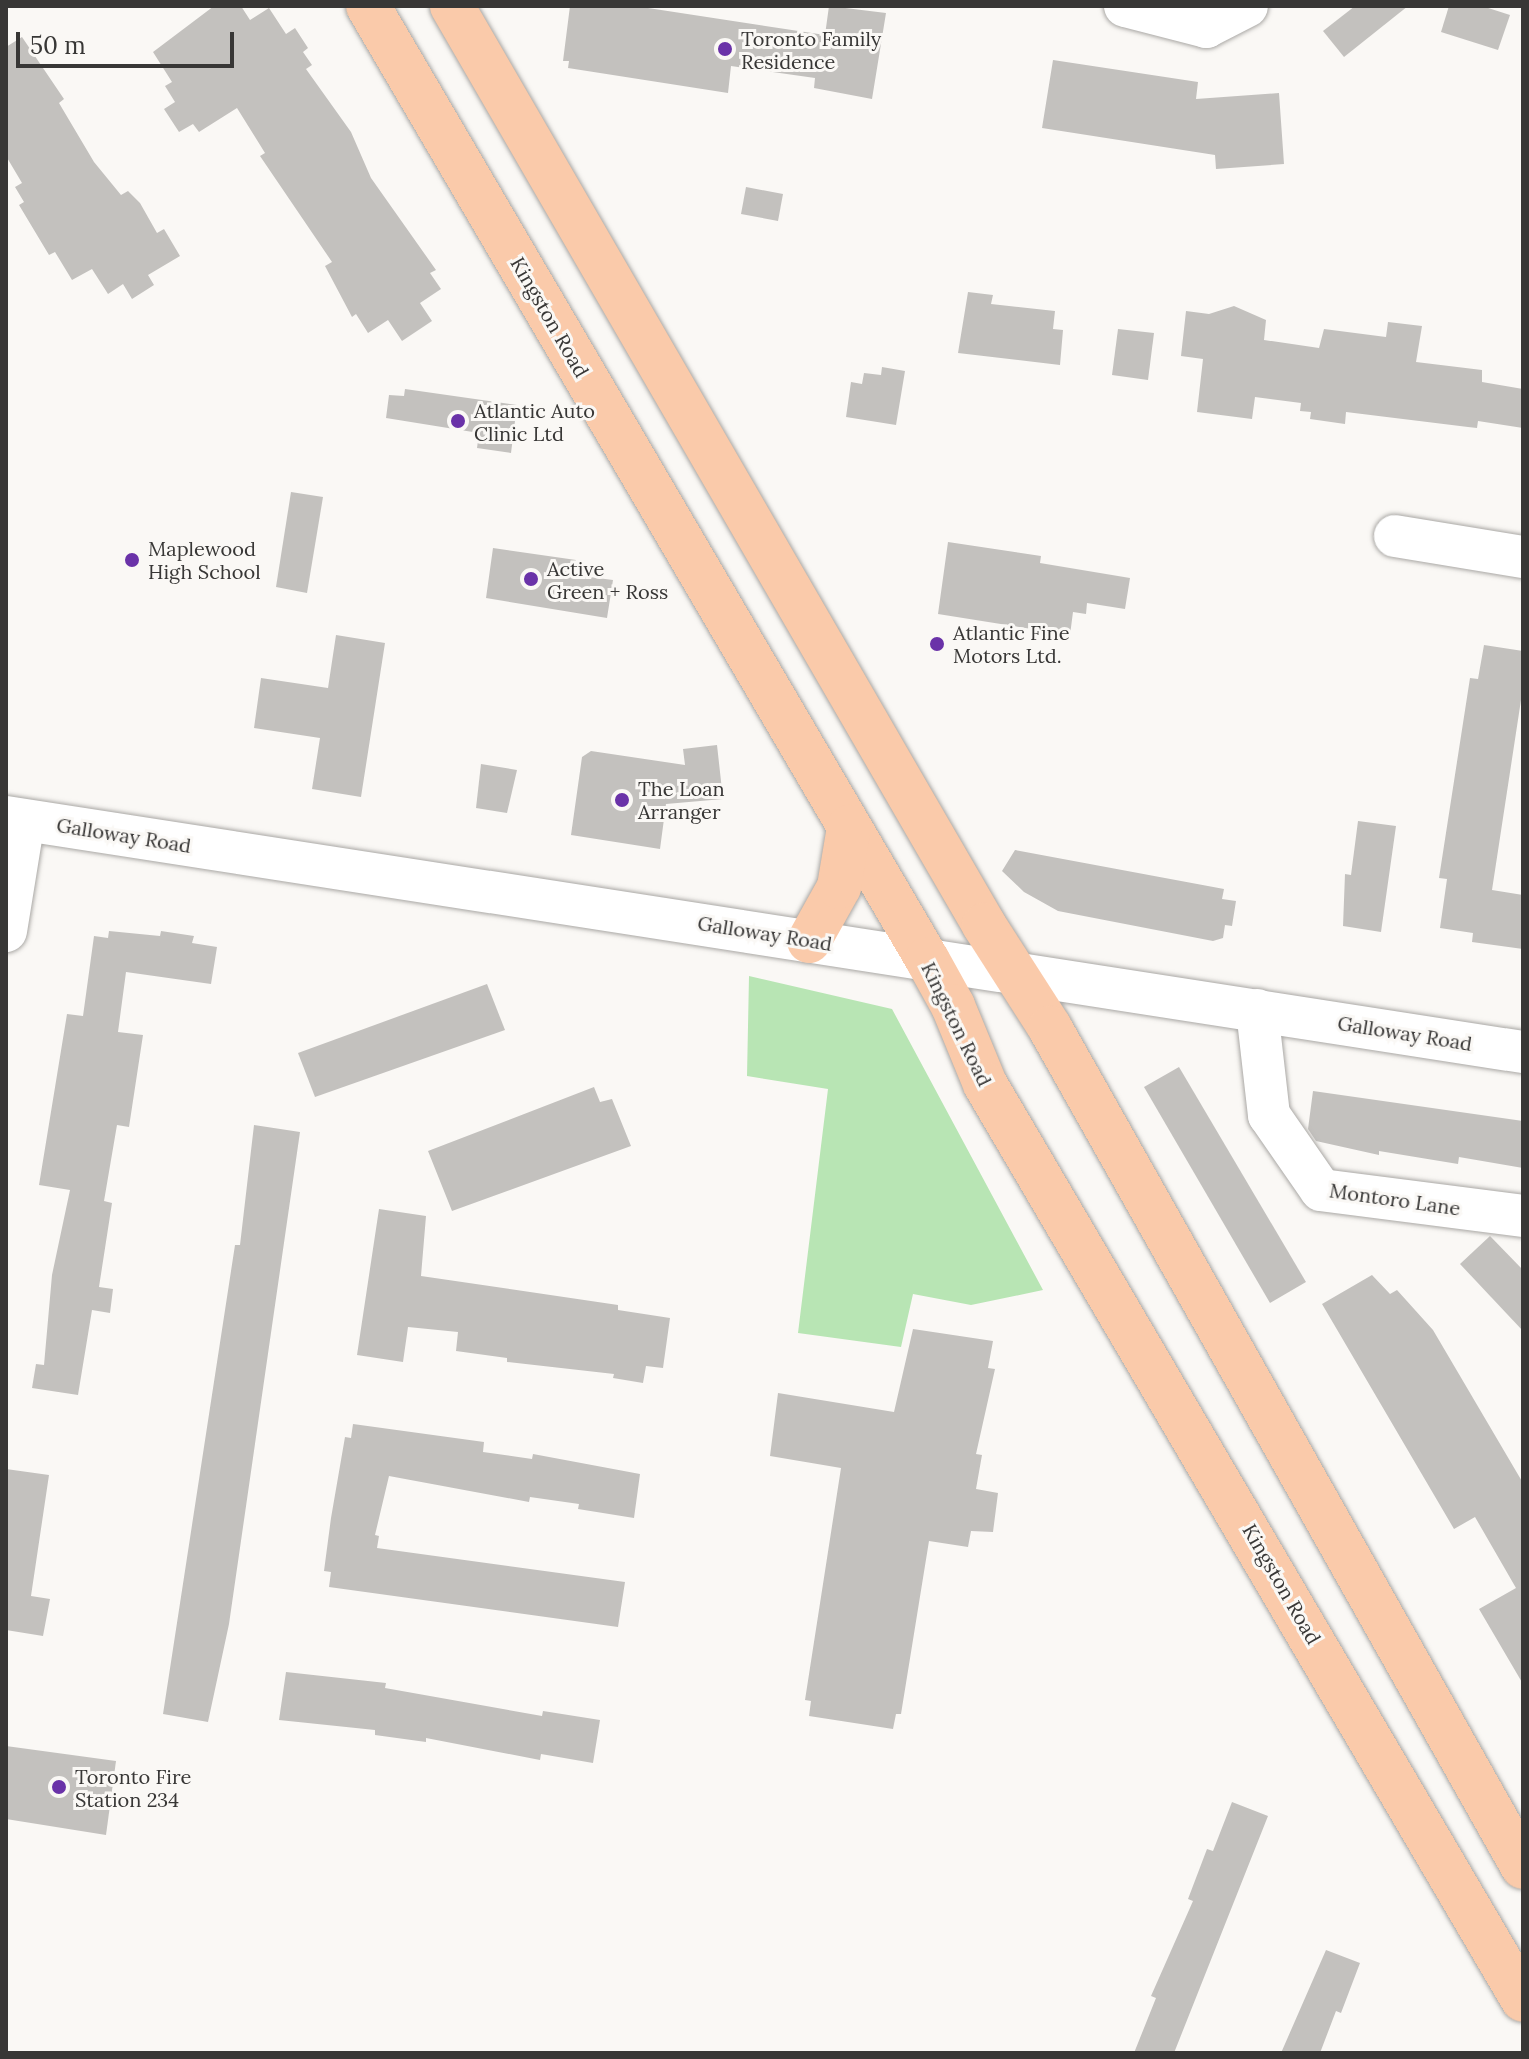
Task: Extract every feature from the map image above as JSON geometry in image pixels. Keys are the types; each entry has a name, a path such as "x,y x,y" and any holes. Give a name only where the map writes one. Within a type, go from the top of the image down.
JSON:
{"main road":[{"name":"Kingston Road","path":"368,6 927,959 953,1006 985,1084 1523,2000"},
{"path":"452,6 1012,971 1050,1028 1523,1867"},
{"path":"809,941 839,887 849,827"}],"street":[{"path":"1125,6 1206,27 1247,6"},
{"path":"1395,536 1523,557"},
{"name":"Galloway Road","path":"15,819 1523,1052"},
{"path":"6,931 15,819"},
{"name":"Montoro Lane","path":"1257,1010 1269,1115 1321,1190 1523,1216"}],"green space":[{"path":"749,976 892,1009 1043,1290 971,1305 913,1294 901,1347 798,1333 828,1089 747,1076"}],"building":[{"path":"214,6 241,6 250,20 269,8 286,34 295,28 308,48 303,52 312,65 306,69 351,132 371,178 436,270 430,273 441,289 420,303 432,321 402,341 388,320 368,333 356,314 352,317 325,266 332,262 260,156 265,153 237,108 199,132 193,124 179,132 164,109 175,102 165,86 172,82 153,52"},
{"name":"Toronto Family Residence","path":"570,6 635,6 825,35 829,6 886,13 872,99 814,88 815,78 731,66 728,93 568,68 569,61 563,61"},
{"path":"1355,6 1408,6 1344,57 1323,31"},
{"path":"1449,6 1482,6 1510,15 1498,50 1441,32"},
{"path":"22,37 64,99 59,103 94,162 121,195 128,191 140,203 157,233 164,229 180,256 148,275 154,285 132,299 123,284 108,294 92,269 72,280 55,252 49,255 19,205 24,202 15,187 22,183 6,156 6,47"},
{"path":"1053,60 1198,82 1196,99 1279,93 1284,164 1216,169 1215,155 1042,128"},
{"path":"746,187 783,194 778,221 741,214"},
{"path":"968,292 993,295 991,304 1055,311 1053,329 1063,330 1060,365 958,353"},
{"path":"1234,306 1266,320 1264,340 1319,348 1324,329 1386,337 1388,322 1422,326 1416,362 1482,370 1482,382 1523,389 1523,428 1478,421 1477,428 1346,412 1345,424 1310,419 1311,412 1300,411 1301,403 1255,397 1252,419 1197,412 1203,359 1181,356 1186,311 1209,314"},
{"path":"1118,329 1154,333 1148,380 1112,375"},
{"path":"882,367 905,371 896,425 846,417 851,382 862,384 864,373 881,375"},
{"name":"Atlantic Auto Clinic Ltd","path":"405,389 517,405 511,453 477,448 479,433 386,418 389,395 404,396"},
{"path":"291,492 323,497 307,593 276,587"},
{"path":"948,542 1041,556 1040,563 1130,578 1125,609 1087,603 1086,614 1073,612 1070,635 938,614"},
{"name":"Active Green + Ross","path":"493,548 576,560 574,575 613,580 607,618 486,598"},
{"path":"336,635 385,643 361,797 312,789 320,738 254,728 261,678 328,688"},
{"path":"1484,645 1523,651 1523,687 1492,890 1523,895 1523,949 1472,942 1473,933 1440,928 1447,879 1439,878 1470,678 1478,679"},
{"name":"The Loan Arranger","path":"717,745 723,799 666,804 660,849 571,835 582,757 591,751 685,765 683,749"},
{"path":"481,764 517,770 507,813 476,808"},
{"path":"1358,821 1396,826 1381,932 1343,926 1345,874 1351,875"},
{"path":"1015,850 1224,889 1222,899 1236,901 1232,926 1225,925 1223,938 1213,941 1058,911 1024,892 1002,871"},
{"path":"109,931 160,936 161,931 194,936 192,943 217,947 211,984 126,972 118,1032 143,1035 129,1127 117,1125 104,1201 112,1203 99,1287 113,1289 110,1313 92,1310 78,1395 32,1388 36,1364 44,1365 52,1275 70,1190 39,1185 67,1014 83,1016 94,936 108,938"},
{"path":"487,984 505,1030 315,1097 298,1053"},
{"path":"1179,1067 1306,1282 1270,1303 1144,1087"},
{"path":"594,1087 600,1102 612,1099 631,1146 452,1211 428,1151"},
{"path":"1313,1091 1523,1121 1523,1168 1459,1157 1458,1164 1379,1151 1379,1155 1316,1141 1308,1129"},
{"path":"254,1125 300,1132 229,1624 208,1722 163,1714 235,1245 240,1245"},
{"path":"379,1209 426,1216 421,1276 618,1305 618,1310 670,1318 663,1368 646,1366 643,1383 613,1378 614,1374 507,1362 507,1358 456,1351 458,1332 408,1327 403,1362 357,1355"},
{"path":"1490,1236 1523,1270 1523,1331 1460,1264"},
{"path":"1372,1275 1390,1294 1397,1290 1433,1330 1523,1483 1523,1684 1479,1609 1516,1588 1475,1517 1454,1529 1322,1304"},
{"path":"913,1329 993,1341 988,1368 995,1369 976,1454 982,1455 976,1489 998,1493 993,1532 971,1531 968,1547 929,1541 901,1714 896,1714 893,1729 809,1716 811,1701 805,1700 841,1468 770,1456 778,1393 894,1412"},
{"path":"353,1424 484,1442 483,1452 532,1459 533,1454 640,1474 634,1518 578,1509 579,1504 530,1497 529,1502 389,1476 375,1535 379,1536 377,1548 625,1582 618,1627 329,1587 331,1572 324,1571 331,1518 345,1437 351,1438"},
{"path":"6,1469 49,1475 31,1596 50,1599 43,1636 6,1630"},
{"path":"286,1672 386,1683 385,1688 542,1716 543,1711 600,1720 593,1763 541,1754 540,1760 426,1738 426,1742 375,1735 375,1730 279,1720"},
{"name":"Toronto Fire Station 234","path":"6,1746 116,1761 106,1835 6,1819"},
{"path":"1232,1802 1268,1816 1174,2053 1134,2053 1156,1998 1151,1996 1193,1901 1188,1899 1207,1849 1213,1851"},
{"path":"1326,1950 1360,1963 1341,2013 1336,2011 1320,2053 1281,2053"}],"place":[{"name":"Toronto Family Residence","path":"725,49"},
{"name":"Atlantic Auto Clinic Ltd","path":"458,421"},
{"name":"Maplewood High School","path":"132,560"},
{"name":"Active Green + Ross","path":"531,579"},
{"name":"Atlantic Fine Motors Ltd.","path":"937,644"},
{"name":"The Loan Arranger","path":"622,800"},
{"name":"Toronto Fire Station 234","path":"59,1787"}]}
